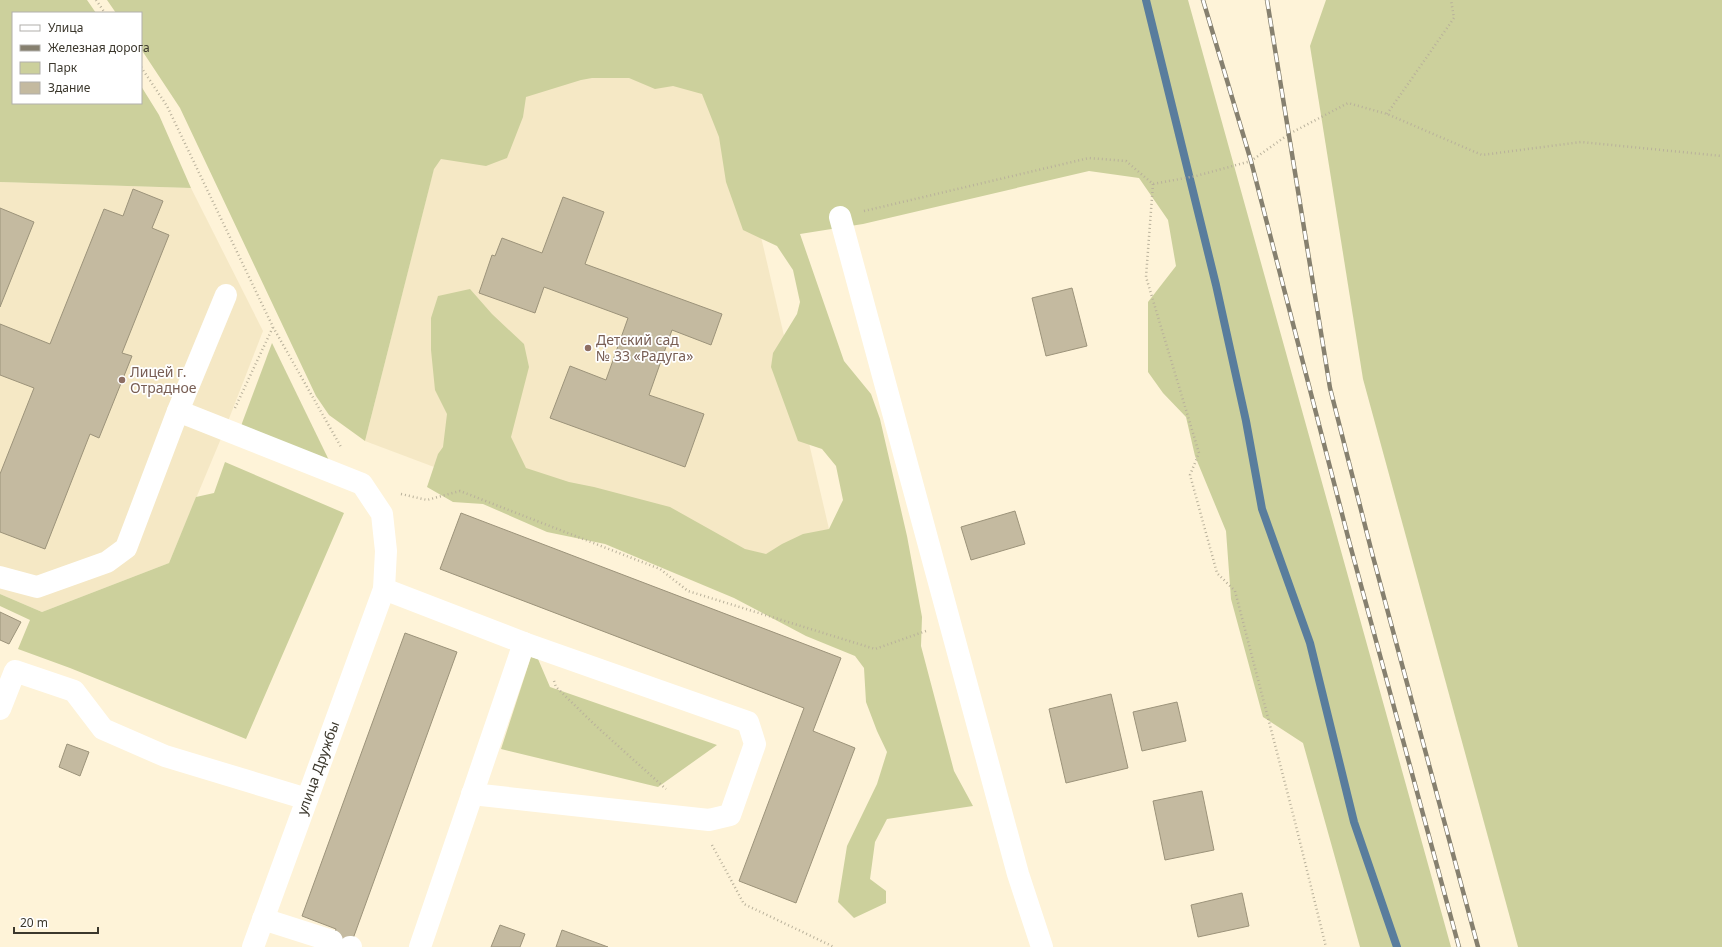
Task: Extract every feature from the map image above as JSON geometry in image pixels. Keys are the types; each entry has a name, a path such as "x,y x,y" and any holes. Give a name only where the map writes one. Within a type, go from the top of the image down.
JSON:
{"street":[{"path":"840,217 1018,874 1042,947"},
{"path":"0,577 37,587 107,562 126,548 178,411 226,295"},
{"path":"178,411 362,484"},
{"name":"улица Дружбы","path":"253,947 384,589 386,551 382,514 362,484"},
{"path":"384,589 524,643 748,722 754,744 730,815 709,820 472,794"},
{"path":"420,947 524,643"},
{"path":"0,709 8,669 74,691 103,729 165,756 307,799"},
{"path":"263,919 344,945"}],"path":[{"path":"96,0 104,12"},
{"path":"1387,114 1454,18 1451,0"},
{"path":"142,68 167,106 273,326 343,450"},
{"path":"840,217 1089,158 1126,161 1153,184 1184,179 1251,161 1289,134 1348,103 1387,114 1482,155 1581,142 1722,156"},
{"path":"1153,184 1146,277 1199,453 1190,475 1217,573 1235,591 1326,947"},
{"path":"225,429 273,326"},
{"path":"362,484 426,500 460,492 660,569 688,591 876,649 950,623"}],"shaded area":[{"name":"Детский сад № 33 «Радуга»","path":"708,9 847,611 442,470 365,441 434,168 496,82"},
{"name":"Лицей г. Отрадное","path":"0,182 191,188 263,331 225,429 169,563 42,612 0,594"}],"green space":[{"path":"0,0 87,0 95,12 12,12 12,104 142,104 142,88 159,115 191,188 0,182"},
{"path":"107,0 1188,0 1451,947 1360,947 1303,743 1263,717 1231,599 1226,531 1195,456 1186,417 1163,393 1148,372 1148,302 1176,266 1168,220 1139,178 1089,171 863,224 800,234 844,361 871,394 880,419 907,536 922,617 921,646 954,771 973,806 887,819 875,842 870,879 886,891 886,903 854,918 838,902 847,846 877,784 887,752 866,702 864,668 855,656 806,636 734,598 605,544 547,532 483,504 453,502 427,487 438,454 443,447 447,414 435,390 431,350 431,318 438,296 470,289 492,314 524,344 529,367 511,437 526,468 569,482 670,507 745,549 766,554 803,534 829,529 843,500 836,466 822,449 798,441 771,367 773,353 797,314 800,302 793,270 777,246 743,230 726,182 719,137 702,94 673,86 655,89 629,78 592,78 581,80 526,97 523,117 507,158 486,166 441,159 434,169 365,441 329,415 316,396 180,108 142,51 142,12 115,12"},
{"path":"1326,0 1722,0 1722,947 1518,947 1363,379 1310,46"},
{"path":"272,343 341,485 235,442"},
{"path":"225,462 344,513 246,739 70,668 18,649 30,620 0,606 0,594 42,612 169,563 196,497 214,493"},
{"path":"531,657 538,659 550,687 717,745 658,787 501,749"}],"building":[{"path":"133,189 163,201 152,228 169,235 122,353 132,356 99,438 90,434 45,549 0,532 0,474 34,388 0,375 0,324 50,344 104,209 123,216"},
{"path":"563,197 604,212 585,264 722,314 711,345 672,330 649,395 704,414 685,467 550,418 570,366 606,380 628,318 544,287 535,313 479,293 492,255 495,256 502,238 542,253"},
{"path":"0,208 34,222 0,307"},
{"path":"1072,288 1087,346 1046,356 1032,298"},
{"path":"1015,511 1025,544 971,560 961,527"},
{"path":"461,513 841,658 813,731 855,748 796,903 739,881 804,708 440,569"},
{"path":"0,612 21,622 9,644 0,640"},
{"path":"405,633 457,652 350,947 330,947 336,929 302,916"},
{"path":"1111,694 1128,768 1066,783 1049,709"},
{"path":"1177,702 1186,741 1142,751 1133,712"},
{"path":"67,744 89,752 80,776 59,767"},
{"path":"1202,791 1214,850 1165,860 1153,801"},
{"path":"1242,893 1249,926 1198,937 1191,905"},
{"path":"500,925 525,934 520,947 491,947"},
{"path":"562,930 608,947 556,947"}],"waterway":[{"path":"1146,0 1216,285 1246,421 1262,509 1310,643 1354,822 1397,947"}],"railway":[{"path":"1203,0 1251,161 1349,541 1459,947"},
{"path":"1267,0 1330,388 1372,553 1478,947"}],"place":[{"name":"Детский сад № 33 «Радуга»","path":"588,348"},
{"name":"Лицей г. Отрадное","path":"122,380"}]}
